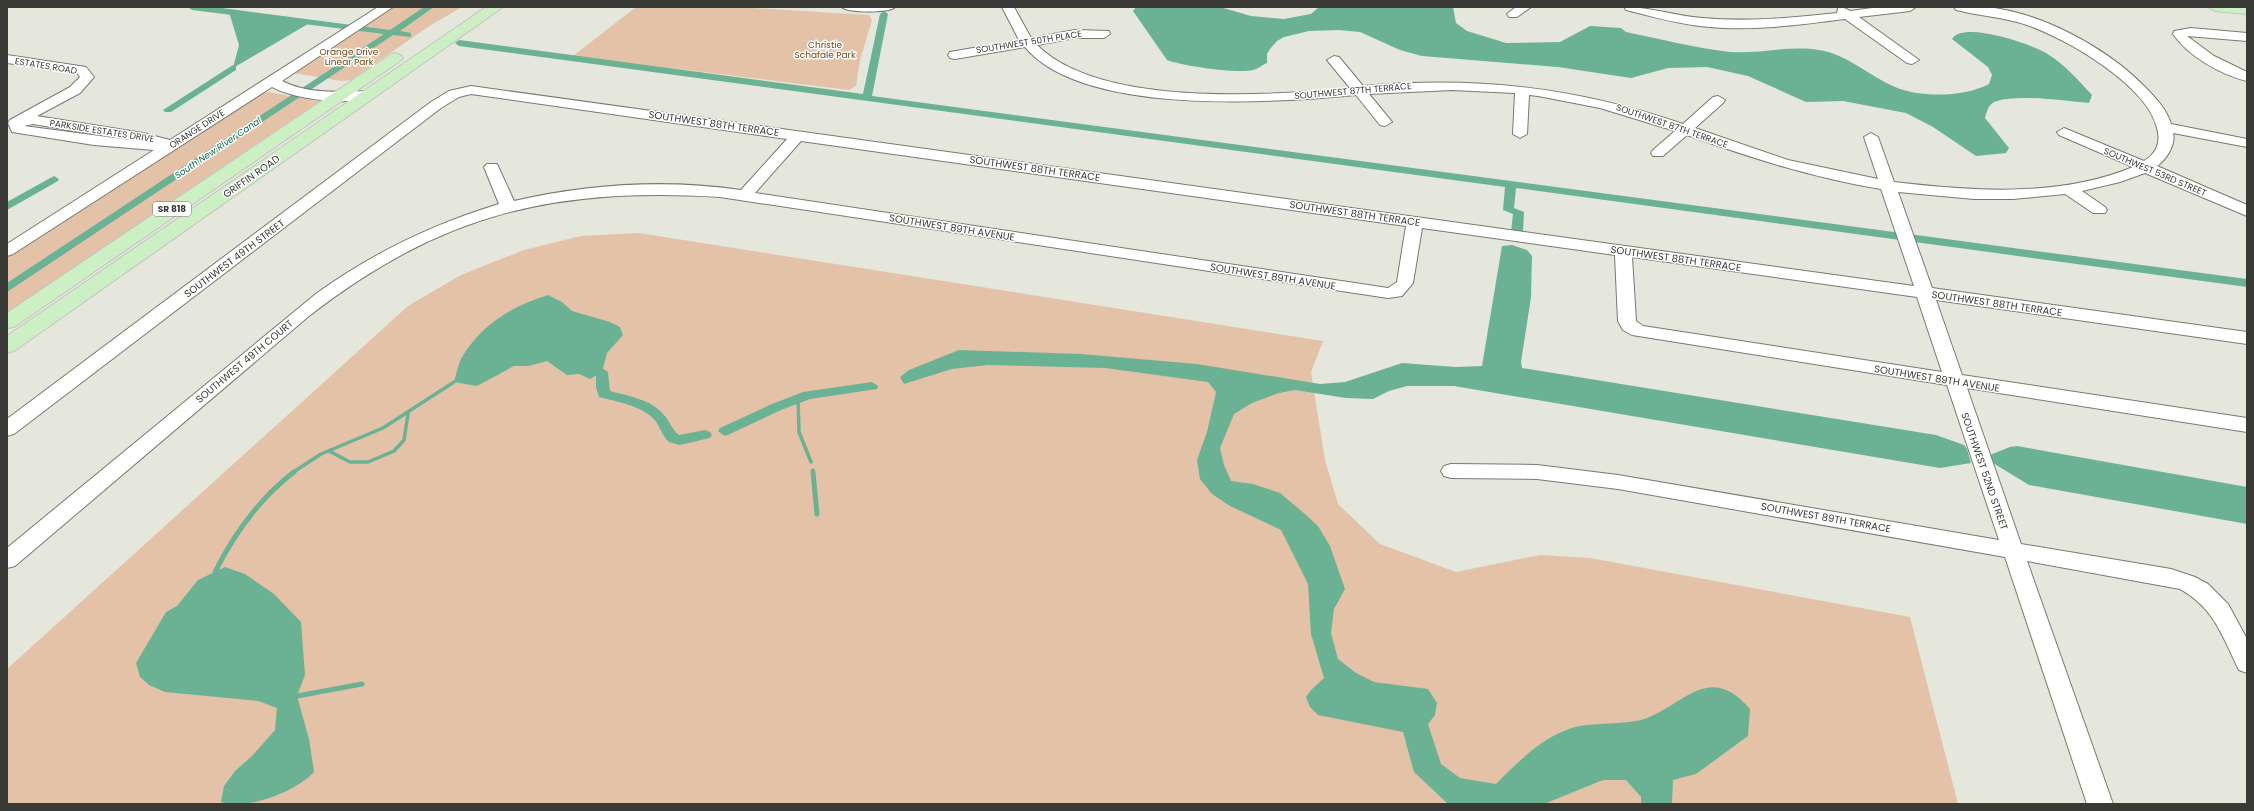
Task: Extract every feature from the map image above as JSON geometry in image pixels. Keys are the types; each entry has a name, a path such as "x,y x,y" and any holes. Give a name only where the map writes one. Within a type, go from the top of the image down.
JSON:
{"main road":[{"name":"GRIFFIN ROAD","path":"7,346 496,7"},
{"path":"2214,7 2247,10"},
{"name":"GRIFFIN ROAD","path":"7,322 337,92 408,49"}],"street":[{"name":"ORANGE DRIVE","path":"7,251 171,146 282,83 352,30 387,7"},
{"path":"848,7 889,7"},
{"name":"SOUTHWEST 87TH TERRACE","path":"1008,7 1028,42 1050,62 1068,72 1111,85 1147,91 1213,97 1259,98 1432,85 1474,86 1522,90 1604,104 1797,167 1887,185 1990,193 2068,189 2119,177 2144,167 2160,156 2164,149 2166,141 2164,127"},
{"path":"1513,14 1525,7"},
{"path":"1630,7 1673,18 1705,23 1758,25 1910,7"},
{"path":"1702,7 1705,23"},
{"path":"1836,7 1912,60"},
{"path":"1960,7 2001,14 2026,21 2050,29 2085,47 2117,69 2140,88 2155,107 2164,127 2247,143"},
{"path":"2247,37 2191,32 2179,34 2185,42 2208,58 2247,77"},
{"name":"SOUTHWEST 50TH PLACE","path":"955,55 1075,34 1104,34"},
{"name":"ESTATES ROAD","path":"7,59 74,69 85,73 87,77 75,90 11,126"},
{"path":"1334,60 1385,122"},
{"path":"282,83 337,92 367,95"},
{"name":"SOUTHWEST 88TH TERRACE","path":"464,91 482,90 2247,338"},
{"path":"1520,134 1522,90"},
{"name":"SOUTHWEST 49TH STREET","path":"7,429 448,97 464,91"},
{"path":"1658,153 1718,100"},
{"name":"PARKSIDE ESTATES DRIVE","path":"11,126 33,120 143,137 161,141 171,146"},
{"name":"PARKSIDE ESTATES DRIVE","path":"11,126 17,129 150,146 171,146"},
{"path":"72,136 86,128"},
{"name":"SOUTHWEST 53RD STREET","path":"2064,132 2247,211"},
{"path":"745,196 798,135"},
{"name":"SOUTHWEST 52ND STREET","path":"1871,137 2100,804"},
{"path":"492,167 508,206"},
{"name":"SOUTHWEST 89TH AVENUE","path":"508,206 559,195 629,188 696,190 745,196 1363,290 1396,292 1405,283 1416,222"},
{"path":"2068,189 2099,210"},
{"name":"SOUTHWEST 49TH COURT","path":"7,560 302,312 345,281 416,240 447,227 508,206"},
{"name":"SOUTHWEST 89TH AVENUE","path":"1623,250 1627,321 1629,326 1638,331 2247,425"},
{"name":"SOUTHWEST 89TH TERRACE","path":"1451,471 1536,472 1618,482 2011,548 2164,576 2196,587 2210,596 2222,612 2247,663"}],"green space":[{"name":"Orange Drive Linear Park","path":"390,7 462,7 431,25 351,80 341,81 293,72"},
{"name":"Christie Schafale Park","path":"636,7 736,7 869,15 872,20 860,60 856,86 849,90 573,56"},
{"path":"269,92 321,102 7,316 7,254 262,93"},
{"path":"639,233 1323,341 1311,372 1325,460 1338,504 1380,544 1456,572 1540,555 1590,558 1910,617 1958,804 7,804 7,669 408,306 461,275 524,250 581,236"}],"shaded area":[{"path":"1136,7 1220,7 1251,16 1284,19 1311,14 1319,7 1453,7 1456,23 1467,31 1506,43 1560,42 1590,26 1621,28 1626,32 1691,46 1730,52 1752,52 1797,48 1819,50 1839,56 1885,82 1905,91 1929,94 1955,94 1968,92 1989,84 1992,75 1988,67 1952,39 1959,34 1970,32 1984,33 2015,41 2049,55 2066,68 2092,95 2089,103 2018,98 1992,103 1985,118 2009,148 2006,153 1976,156 1933,127 1906,113 1843,101 1806,102 1748,76 1707,67 1668,68 1631,78 1558,67 1422,56 1400,50 1360,32 1339,30 1309,31 1284,37 1277,41 1270,49 1267,54 1267,63 1257,69 1235,71 1197,67 1167,60 1133,11"},
{"path":"229,12 313,21 233,68 239,45"},
{"path":"1512,245 1527,250 1532,256 1531,297 1521,362 1522,368 1936,435 1964,445 1967,449 1971,463 1940,468 1454,386 1407,386 1389,391 1373,399 1346,398 1295,390 1279,393 1252,403 1234,414 1220,448 1224,465 1231,481 1253,484 1280,493 1318,526 1330,546 1345,589 1334,609 1331,633 1338,659 1356,673 1374,682 1428,689 1437,703 1435,715 1428,724 1441,764 1460,778 1496,784 1524,757 1556,734 1580,726 1641,720 1661,711 1698,690 1710,687 1723,689 1736,696 1750,709 1748,736 1696,774 1673,780 1672,804 1641,804 1641,797 1626,780 1603,780 1544,804 1448,804 1414,772 1403,732 1318,715 1310,707 1306,697 1324,678 1311,634 1308,584 1281,530 1230,506 1212,494 1200,479 1197,460 1207,432 1216,392 1208,382 1105,368 988,365 952,369 904,384 900,377 909,370 959,350 1081,354 1197,364 1320,384 1345,382 1402,363 1456,367 1482,366 1502,246"},
{"path":"548,295 562,302 572,311 610,322 620,327 623,335 607,353 602,372 590,379 579,374 567,375 547,361 529,366 514,366 477,386 454,382 461,359 469,347 487,327 510,311"},
{"path":"2017,446 2247,487 2247,524 2029,485 1993,463 1990,455 2010,447"},
{"path":"225,567 245,574 274,594 301,622 305,675 297,696 309,739 314,772 296,786 271,798 244,804 221,802 224,786 235,771 253,755 275,730 277,708 258,701 165,692 149,685 140,677 136,663 166,612 177,606 198,580"}],"waterway":[{"path":"192,7 345,25 392,32"},
{"name":"South New River Canal","path":"392,32 430,7"},
{"path":"867,98 884,14"},
{"name":"South New River Canal","path":"7,288 392,32"},
{"path":"392,32 408,35"},
{"path":"459,43 867,98"},
{"path":"168,110 233,68"},
{"path":"867,98 1511,184"},
{"path":"7,207 54,179"},
{"path":"1511,184 2247,283"},
{"path":"1511,184 1508,210 1519,212 1517,232"},
{"path":"1516,240 1516,246"},
{"path":"602,372 602,387 604,394 634,402 651,410 664,423 670,435 674,439 680,441 690,440 705,435"},
{"path":"292,473 321,454 383,428 454,382"},
{"path":"725,431 797,398 824,392 872,386"},
{"path":"798,398 799,432 811,462"},
{"path":"329,451 350,462 368,462 394,451 404,440 408,414"},
{"path":"215,572 239,531 259,505 294,472"},
{"path":"813,472 817,514"},
{"path":"297,696 362,684"}]}
